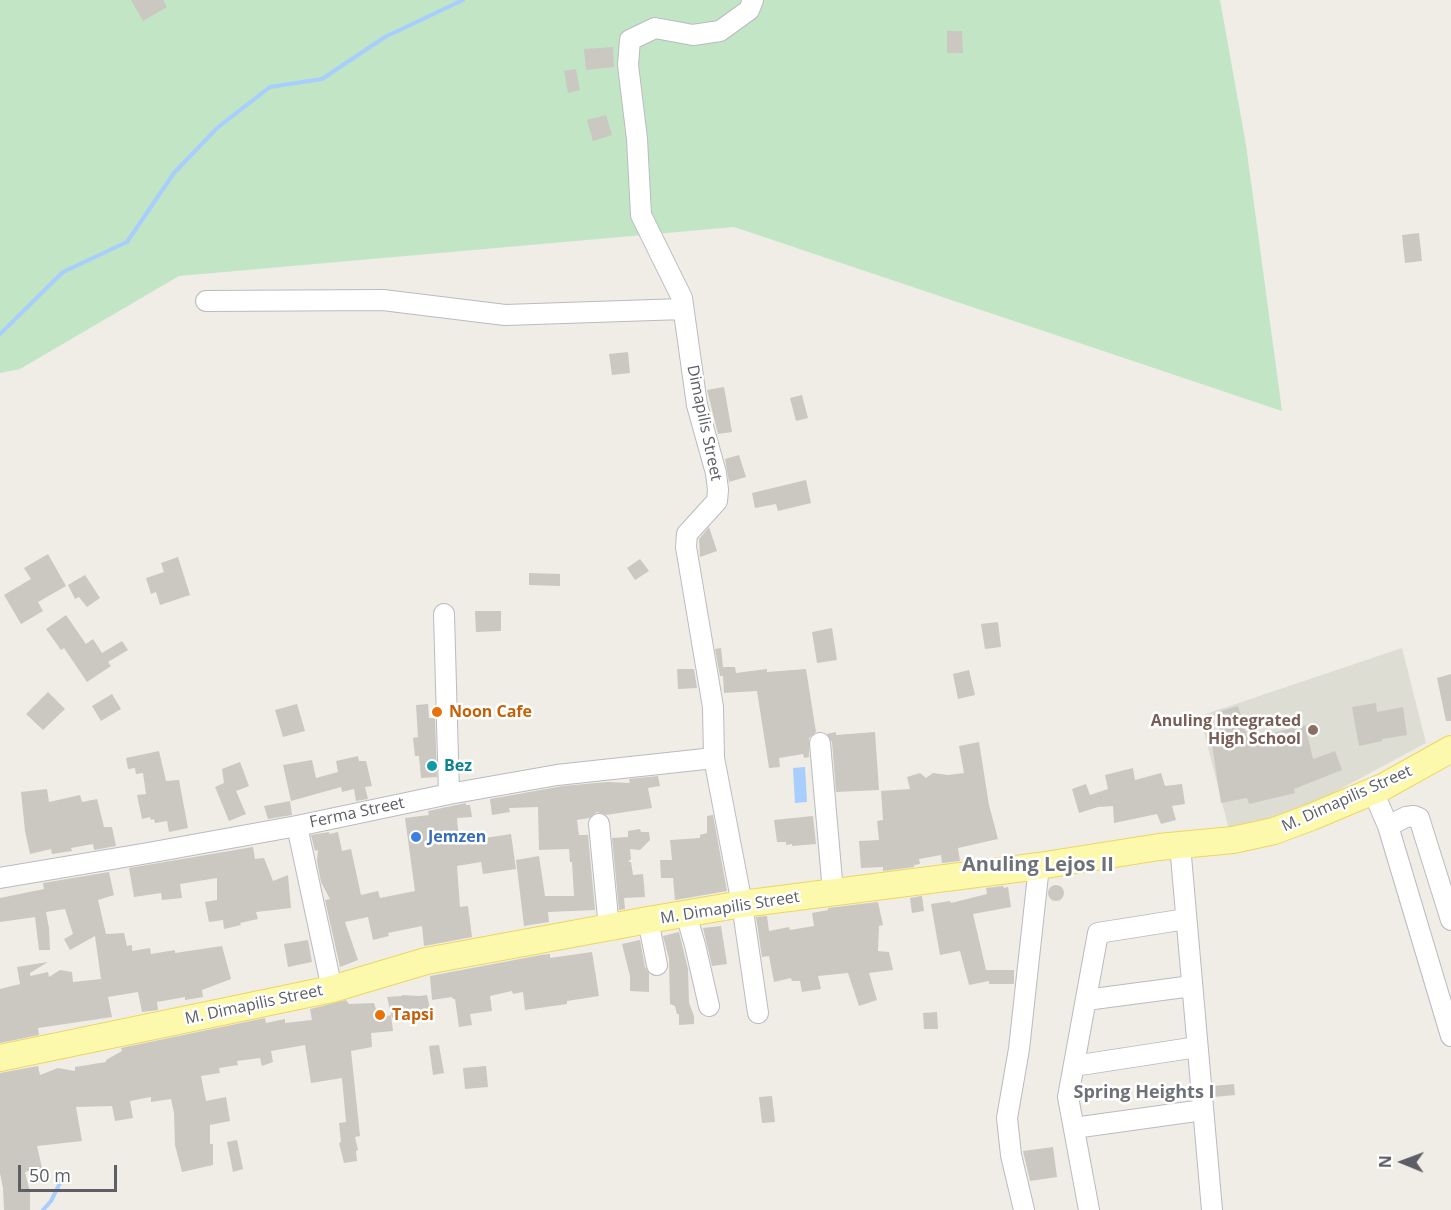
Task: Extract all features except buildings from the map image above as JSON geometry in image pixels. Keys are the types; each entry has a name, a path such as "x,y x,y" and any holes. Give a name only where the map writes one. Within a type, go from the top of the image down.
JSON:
{"main road":[{"name":"M. Dimapilis Street","path":"0,1058 332,989 426,961 648,920 829,892 1039,866 1180,845 1233,840 1274,831 1373,791 1451,749"}],"street":[{"name":"Dimapilis Street","path":"753,0 749,9 720,31 693,35 656,28 630,40 628,65 641,215 682,298 697,405 716,473 717,501 687,534 686,547 713,707 714,758 742,904 758,1013"},
{"path":"206,301 383,300 505,315 683,309"},
{"path":"444,614 449,794"},
{"path":"820,743 829,892"},
{"name":"Ferma Street","path":"0,878 297,826 449,794 557,776 714,758"},
{"path":"1373,791 1388,826 1445,994 1451,1036"},
{"path":"1388,826 1406,817 1419,818 1451,920"},
{"path":"599,824 609,928"},
{"path":"297,826 332,989"},
{"path":"1180,845 1212,1210"},
{"path":"819,854 829,892"},
{"path":"1024,1210 1011,1155 1007,1118 1019,1049 1039,866"},
{"path":"686,914 709,1006"},
{"path":"1089,1210 1068,1098 1098,933 1186,919"},
{"path":"648,920 657,965"},
{"path":"1086,1000 1192,986"},
{"path":"1074,1066 1197,1047"},
{"path":"1074,1128 1203,1110"}],"shaded area":[{"name":"Anuling Integrated High School","path":"1402,648 1426,743 1305,808 1229,830 1200,716"}],"green space":[{"path":"0,0 1220,0 1246,145 1282,411 734,227 179,276 20,369 0,373"}],"water":[{"path":"805,767 807,802 795,803 793,768"}],"waterway":[{"path":"0,334 63,272 127,242 174,173 217,128 270,87 322,79 385,37 463,0"},
{"path":"43,1210 51,1201 64,1175"}],"place":[{"name":"Noon Cafe","path":"437,712"},
{"name":"Anuling Integrated High School","path":"1313,730"},
{"name":"Bez","path":"432,766"},
{"name":"Jemzen","path":"416,837"},
{"name":"Tapsi","path":"380,1015"}],"district":[{"name":"Anuling Lejos II","path":"1038,865"},
{"name":"Spring Heights I","path":"1144,1093"}]}
